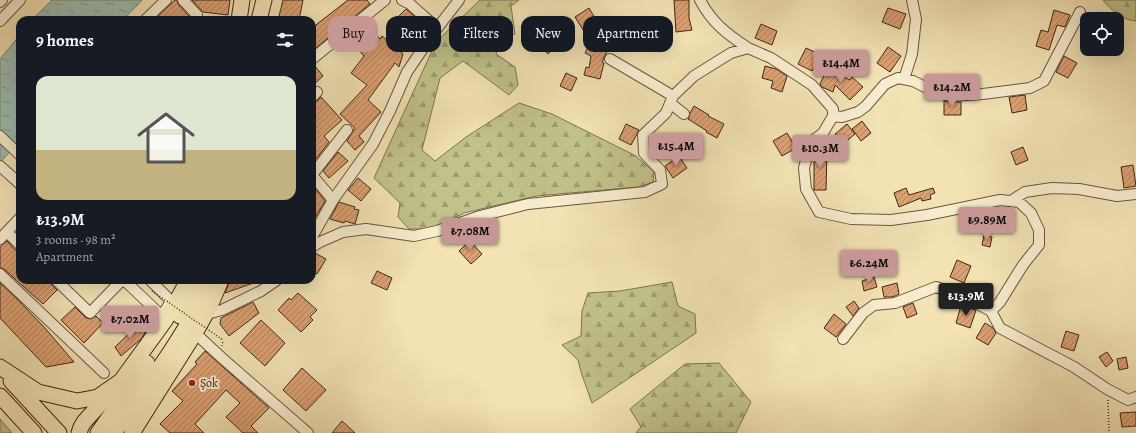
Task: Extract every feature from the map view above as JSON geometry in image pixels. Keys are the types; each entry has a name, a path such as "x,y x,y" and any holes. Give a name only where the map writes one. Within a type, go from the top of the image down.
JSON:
{"highway":[{"path":"240,16 242,0"},
{"path":"260,16 264,0"},
{"path":"79,433 84,422 121,381 166,319 186,284"},
{"path":"114,433 119,414 180,316 198,284"},
{"path":"132,433 195,333 198,316 210,284"},
{"path":"98,433 119,414 198,316 218,284"},
{"path":"0,368 38,392 77,401 98,397 121,381"},
{"path":"0,368 59,433"},
{"path":"0,396 34,433"}],"street":[{"path":"0,21 20,0"},
{"path":"149,16 166,0"},
{"path":"183,0 196,16"},
{"path":"316,56 385,0"},
{"path":"402,0 410,4 424,16"},
{"path":"441,23 459,0"},
{"path":"700,0 706,12 725,32 748,48 771,58 812,85 833,109 833,116 823,133 810,142 804,168 806,189 819,212 851,219 891,220 927,215 1000,200 1019,202 1031,213 1039,230 1039,245 1023,265 1000,302 991,311"},
{"path":"904,79 912,54 916,19 912,0"},
{"path":"833,116 842,117 858,112 866,106 885,84 898,78 913,81 936,93 952,96 1030,88 1044,81 1080,12"},
{"path":"316,245 343,232 366,229 414,236 437,231 480,216 528,204 645,192 662,184 660,170 644,152 642,135 666,113 672,99 694,76 731,53 748,48"},
{"path":"316,230 333,200 373,144 407,72 421,52"},
{"path":"610,58 672,99 684,114"},
{"path":"316,171 347,130"},
{"path":"0,136 16,150"},
{"path":"2,168 16,180"},
{"path":"316,181 333,200"},
{"path":"1011,201 1025,192 1052,188 1079,189 1117,196 1136,194"},
{"path":"16,222 3,236 16,243"},
{"path":"0,274 104,373"},
{"path":"60,284 90,312 119,284"},
{"path":"127,284 162,316 171,301 154,284"},
{"path":"198,316 222,310 261,291 271,284"},
{"path":"843,339 863,313 874,305 895,302 936,287 964,297 991,311 1000,328 1074,368 1107,389 1128,400 1136,397"},
{"path":"195,333 308,433"}],"path":[{"path":"152,291 223,340"},
{"path":"1107,389 1109,433"}],"green space":[{"path":"480,0 519,0 511,6 512,16 463,16"},
{"path":"1103,0 1136,0 1136,21 1124,17 1124,12 1115,12"},
{"path":"513,20 515,34 513,35"},
{"path":"449,30 449,52 497,52 496,54 515,67 518,85 509,95 463,61 440,78 422,150 435,161 466,137 519,103 552,114 636,156 654,172 653,182 638,187 536,196 464,213 433,229 409,229 398,217 400,203 374,178 431,52 441,52 441,37"},
{"path":"672,282 678,306 695,314 696,333 592,403 578,360 562,345 581,336 582,311 588,293 620,291"},
{"path":"719,363 751,402 736,433 636,433 641,427 630,409 685,364"},
{"path":"0,419 12,433 0,433"}],"water":[{"path":"52,0 142,0 127,16 36,16"},
{"path":"16,40 16,145 0,163 0,59"}],"building":[{"path":"175,0 177,0 178,4 189,16 158,16"},
{"path":"192,0 230,0 228,15 203,12"},
{"path":"283,0 303,0 300,16 279,16"},
{"path":"348,0 367,0 370,4 355,16 328,16 328,38 316,48 316,25"},
{"path":"674,0 689,0 689,18 692,30 676,32"},
{"path":"589,8 594,16 583,16 583,30 575,17"},
{"path":"888,8 906,14 900,29 882,22"},
{"path":"406,9 414,16 399,16"},
{"path":"1054,10 1070,15 1065,27 1057,25 1049,50 1036,46 1041,30 1048,32"},
{"path":"761,24 777,31 772,45 755,38"},
{"path":"382,36 386,39 386,52 401,52 403,54 399,67 395,63 368,100 381,112 359,136 364,142 355,150 347,141 355,128 340,114 367,85 351,73 364,56 360,52 378,52 378,37 380,39"},
{"path":"888,47 901,56 890,72 877,63"},
{"path":"806,48 819,54 812,71 798,64"},
{"path":"607,52 602,62 604,63 600,79 584,75 586,67 589,68 591,56 585,53"},
{"path":"1064,56 1077,63 1068,78 1056,72"},
{"path":"765,66 776,69 787,76 782,92 771,88 773,81 762,78"},
{"path":"316,67 323,76 316,82"},
{"path":"827,69 850,80 852,77 863,87 850,100 835,85 833,92 822,87 820,84"},
{"path":"566,73 577,78 571,91 560,86"},
{"path":"1025,95 1027,110 1012,113 1009,97"},
{"path":"321,97 342,120 324,136 329,142 316,159 316,102"},
{"path":"944,101 961,102 961,115 944,115"},
{"path":"694,106 709,115 708,116 724,124 717,138 688,119"},
{"path":"862,121 871,133 861,141 852,129"},
{"path":"626,124 639,130 631,145 619,139"},
{"path":"847,124 855,134 843,144 835,134"},
{"path":"787,133 796,148 782,156 773,141"},
{"path":"1023,147 1028,160 1016,165 1011,152"},
{"path":"816,149 827,149 826,190 814,190 814,155"},
{"path":"338,152 348,161 329,178 323,171"},
{"path":"679,156 687,168 673,178 665,166"},
{"path":"1133,165 1136,186 1124,188 1121,167"},
{"path":"358,178 371,189 361,201 348,190"},
{"path":"906,188 909,195 933,188 935,193 930,195 931,199 922,201 921,198 899,207 894,193"},
{"path":"316,190 325,201 316,216"},
{"path":"339,202 355,207 354,209 359,210 355,224 330,219"},
{"path":"984,235 992,237 990,247 982,245"},
{"path":"7,241 16,250 16,280 4,269 0,268 0,247"},
{"path":"470,241 482,254 471,264 459,251"},
{"path":"316,254 326,259 316,273"},
{"path":"957,260 971,266 964,283 950,277"},
{"path":"377,271 392,278 387,290 371,283"},
{"path":"874,277 877,287 864,291 862,281"},
{"path":"0,283 44,327 74,362 46,367 0,318"},
{"path":"897,283 899,294 893,297 884,297 882,287"},
{"path":"21,284 51,284 57,290 43,304"},
{"path":"228,284 250,284 225,293"},
{"path":"298,293 317,310 310,317 313,320 301,332 278,310 289,298 291,300"},
{"path":"854,301 859,308 853,316 846,307"},
{"path":"253,302 259,313 229,336 220,324 221,318"},
{"path":"913,303 917,314 907,318 903,307"},
{"path":"961,306 976,310 970,328 956,323"},
{"path":"75,307 86,318 91,319 96,316 103,323 84,343 61,320"},
{"path":"834,314 846,324 836,337 824,328"},
{"path":"261,320 285,343 265,366 240,343"},
{"path":"985,323 993,328 996,333 988,345 976,338"},
{"path":"138,325 145,333 141,339 121,356 115,347"},
{"path":"1066,331 1079,335 1074,351 1061,347"},
{"path":"205,351 269,408 251,426 258,433 243,433 226,417 240,403 226,390 195,424 204,433 170,433 160,424 183,401 172,391 197,364 195,362"},
{"path":"1107,352 1113,361 1106,367 1099,357"},
{"path":"1126,357 1128,368 1119,370 1117,359"},
{"path":"302,368 326,390 306,411 283,390"},
{"path":"1136,412 1136,426 1122,427 1120,413"},
{"path":"342,421 355,433 332,433"}],"place":[{"name":"Şok","path":"192,383"}]}
